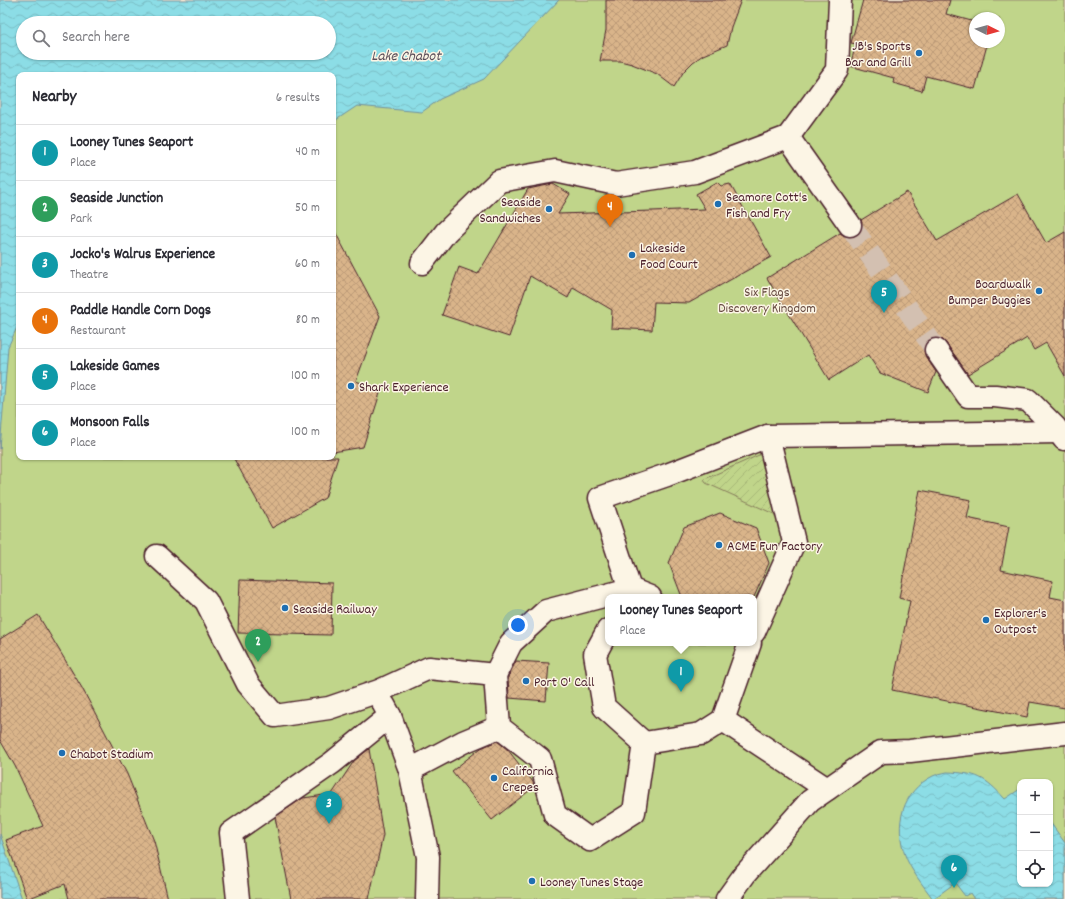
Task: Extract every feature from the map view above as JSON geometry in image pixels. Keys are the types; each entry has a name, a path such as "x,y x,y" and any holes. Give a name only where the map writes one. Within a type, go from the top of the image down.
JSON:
{"street":[{"path":"422,263 446,232 498,181 555,171 616,184 695,172 788,137 837,70 840,0"},
{"path":"788,137 850,226"},
{"path":"936,350 968,396 995,396 1028,400 1062,436"},
{"path":"635,594 600,498 667,475 768,436 1062,436"},
{"path":"757,625 794,542 768,436"},
{"path":"157,556 206,601 248,684 275,716 329,708 379,691 428,668 495,675"},
{"path":"605,600 546,611 511,643 495,675 499,727 540,759 555,815 590,840 634,812 644,743"},
{"path":"605,636 595,654 604,707 644,743"},
{"path":"644,743 701,734 723,720 749,646"},
{"path":"238,899 231,833 332,763 387,710 410,770 428,857 427,899"},
{"path":"723,720 827,789"},
{"path":"410,770 463,742 499,727"},
{"path":"727,899 745,874 810,801 881,752 910,751 1065,733"}],"green space":[{"name":"Six Flags Discovery Kingdom","path":"513,0 1065,0 1065,899 0,899 0,300 16,290 16,460 336,460 336,96"},
{"path":"764,454 779,513 774,514 706,483 704,480 759,455"}],"water":[{"name":"Lake Chabot","path":"0,0 559,0 484,79 440,99 422,112 357,106 336,120 336,72 16,72 16,330 8,347 0,449"},
{"path":"947,772 973,775 986,781 1005,799 1017,791 1017,887 1053,887 1053,826 1065,843 1065,899 974,899 970,893 965,896 955,883 933,899 914,872 905,855 900,832 903,810 914,790 922,782 938,774"},
{"path":"0,834 22,899 0,899"}],"building":[{"path":"606,0 741,0 731,27 727,45 703,55 693,62 684,71 674,87 657,74 632,64 620,61 600,61 606,30"},
{"name":"JB's Sports Bar and Grill","path":"863,0 950,0 946,14 969,20 969,48 986,48 975,89 926,76 922,91 893,83 894,78 850,66 856,44 851,43"},
{"name":"Lakeside Food Court","path":"717,182 721,186 730,184 771,257 689,303 654,302 652,330 611,328 612,310 573,287 568,298 530,276 509,337 442,315 459,267 478,274 528,189 553,184 570,194 558,214 652,211 705,209 696,194"},
{"path":"907,192 937,241 1018,194 1046,243 1065,232 1065,376 1046,343 1034,350 1027,338 968,374 946,343 942,339 935,338 929,340 925,344 924,351 926,357 936,372 928,392 880,373 868,355 829,380 767,278 840,233 851,237 857,235 861,230 861,220"},
{"path":"336,234 380,316 356,381 381,390 363,447 336,452"},
{"path":"336,457 338,457 325,498 272,528 235,460 336,460"},
{"name":"Explorer's Outpost","path":"920,490 971,500 967,518 1009,527 1001,570 1053,581 1050,597 1065,600 1065,708 1030,702 1027,717 892,690 910,601 899,598"},
{"name":"ACME Fun Factory","path":"720,513 756,528 769,563 755,594 681,594 669,563 684,527"},
{"name":"Seaside Railway","path":"240,580 332,583 331,635 238,633"},
{"name":"Chabot Stadium","path":"38,615 82,688 127,774 154,841 168,899 69,899 65,884 27,899 6,840 43,826 15,766 0,740 0,639"},
{"name":"Port O' Call","path":"516,661 549,663 546,701 509,698 508,677"},
{"name":"California Crepes","path":"497,741 508,750 533,782 534,787 492,820 452,771 481,748"},
{"path":"369,749 383,835 369,899 291,899 275,817 303,798 332,794 354,761"}],"tunnel":[{"path":"850,225 936,350"}],"place":[{"name":"JB's Sports Bar and Grill","path":"919,53"},
{"name":"Seamore Cott's Fish and Fry","path":"718,204"},
{"name":"Seaside Sandwiches","path":"549,209"},
{"name":"Paddle Handle Corn Dogs","path":"610,227"},
{"name":"Lakeside Food Court","path":"632,255"},
{"name":"Boardwalk Bumper Buggies","path":"1039,291"},
{"name":"Lakeside Games","path":"884,313"},
{"name":"Shark Experience","path":"351,386"},
{"name":"ACME Fun Factory","path":"719,545"},
{"name":"Seaside Railway","path":"285,608"},
{"name":"Explorer's Outpost","path":"986,620"},
{"name":"Seaside Junction","path":"258,662"},
{"name":"Port O' Call","path":"526,681"},
{"name":"Looney Tunes Seaport","path":"681,692"},
{"name":"Chabot Stadium","path":"62,753"},
{"name":"California Crepes","path":"494,778"},
{"name":"Jocko's Walrus Experience","path":"329,824"},
{"name":"Looney Tunes Stage","path":"532,881"},
{"name":"Monsoon Falls","path":"954,888"}]}
